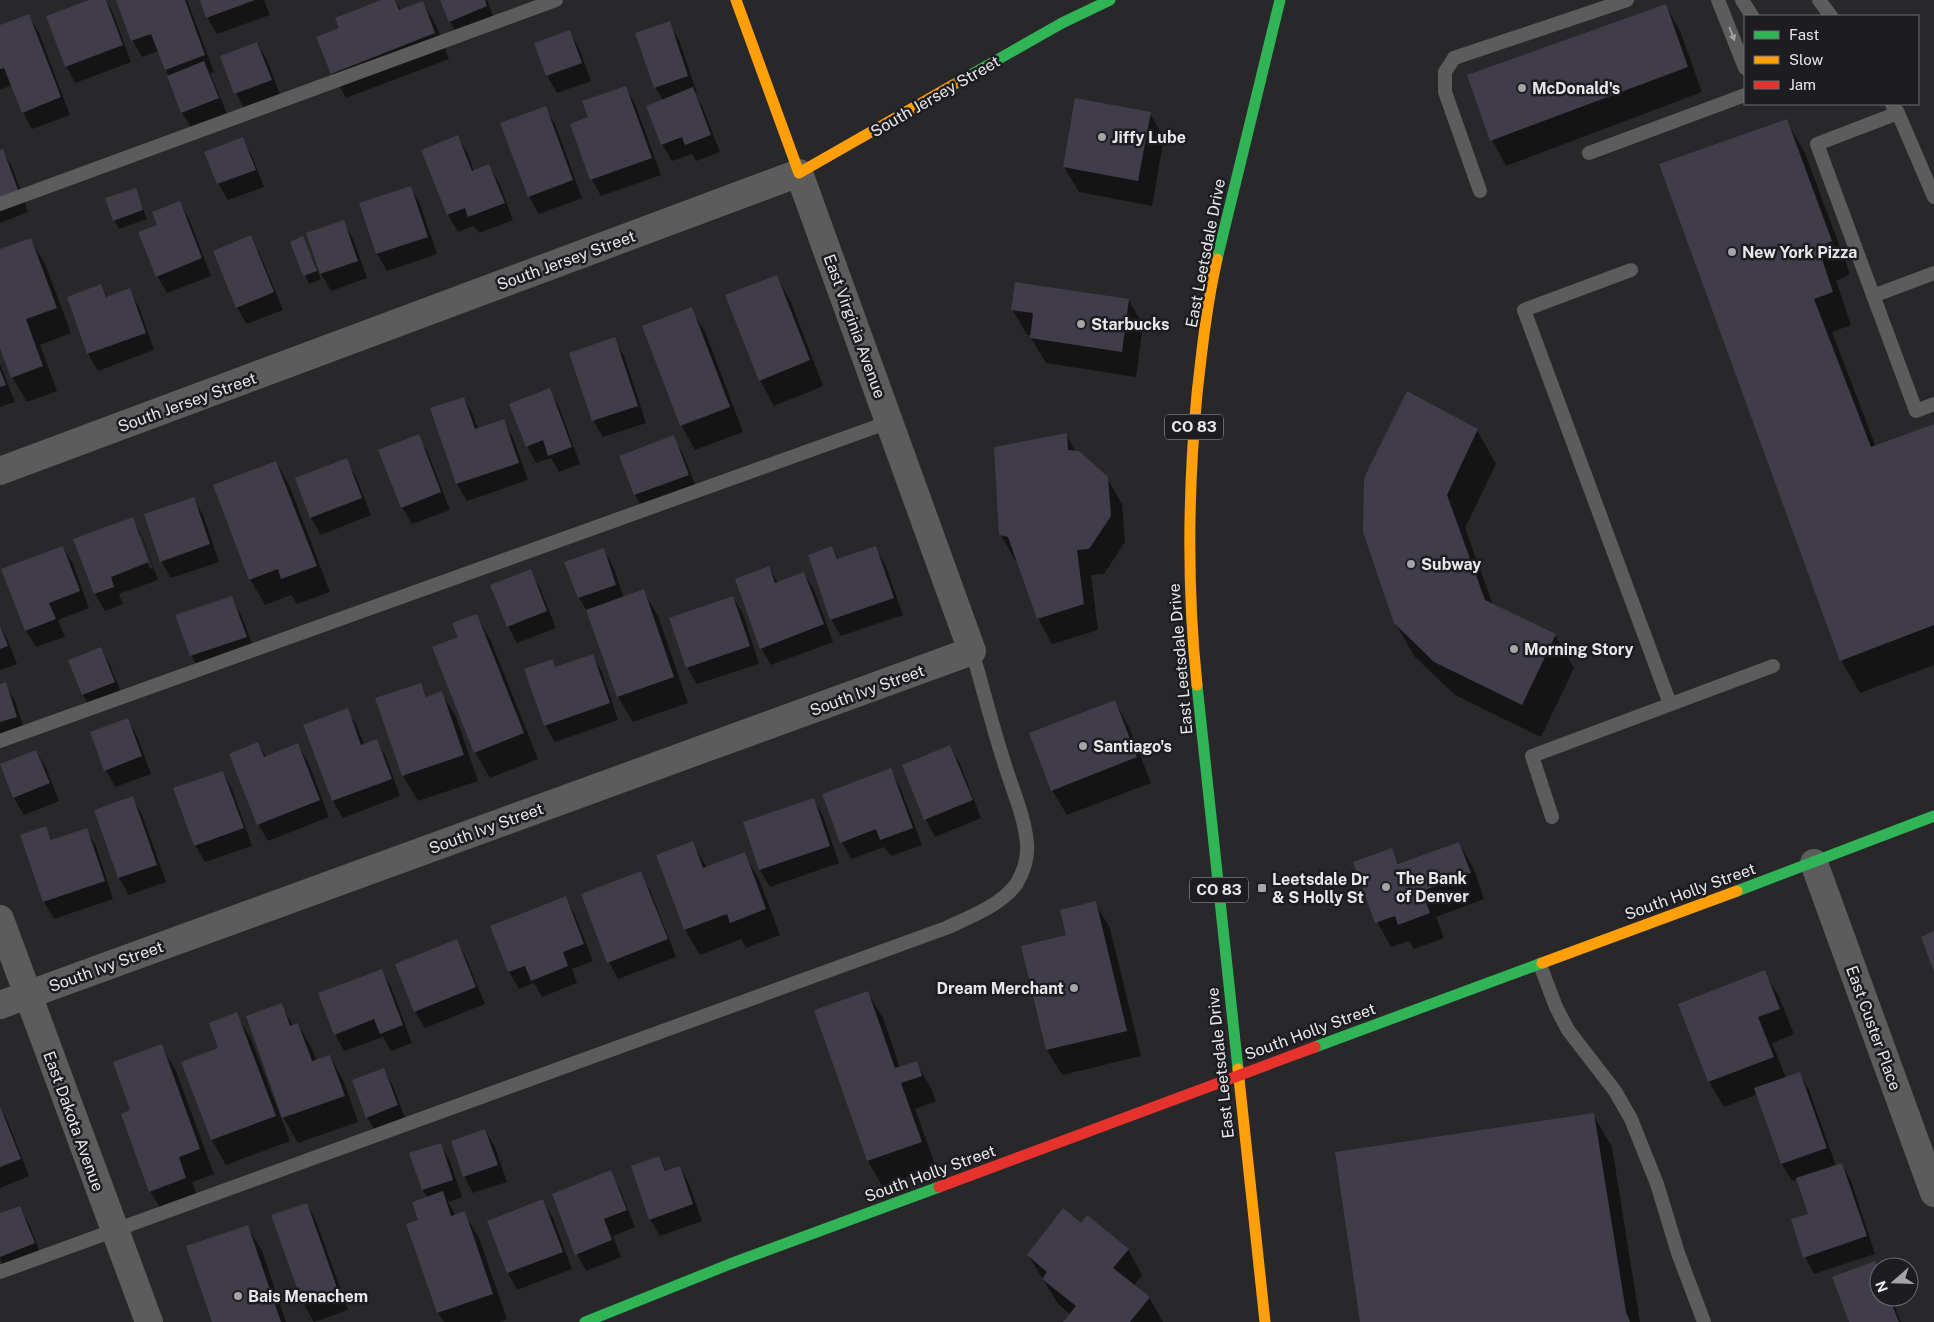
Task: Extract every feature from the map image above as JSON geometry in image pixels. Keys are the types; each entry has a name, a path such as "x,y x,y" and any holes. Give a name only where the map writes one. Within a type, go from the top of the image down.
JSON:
{"main road":[{"name":"East Virginia Avenue","path":"736,0 800,173"},
{"name":"South Jersey Street","path":"800,173 1062,23 1110,0"},
{"name":"East Leetsdale Drive","path":"1265,1322 1194,658 1189,570 1189,506 1193,438 1200,372 1214,274 1280,0"},
{"name":"South Holly Street","path":"585,1322 730,1264 1108,1125 1238,1074 1540,965 1814,863 1934,816"}],"street":[{"name":"East Virginia Avenue","path":"800,173 972,651"},
{"name":"South Jersey Street","path":"0,471 800,173"},
{"name":"South Ivy Street","path":"0,1005 972,651"},
{"name":"East Custer Place","path":"1814,863 1934,1193"},
{"name":"East Dakota Avenue","path":"0,920 149,1322"}],"lane":[{"path":"0,204 556,0"},
{"path":"1480,191 1445,92 1445,72 1454,58 1628,0"},
{"path":"1718,0 1744,65"},
{"path":"1742,0 1751,15"},
{"path":"1819,0 1830,15"},
{"path":"1589,153 1744,95"},
{"path":"1934,198 1895,108 1816,144 1916,411 1934,404"},
{"path":"1631,270 1524,310 1670,704"},
{"path":"1873,296 1934,273"},
{"path":"0,741 890,422"},
{"path":"0,1272 946,928 989,906 1016,884 1025,866 1027,844 1022,814 1004,762 972,651"},
{"path":"1552,817 1532,756 1773,666"},
{"path":"1540,965 1556,1007 1568,1030 1615,1091 1631,1119 1657,1184 1678,1253 1704,1322"}],"building":[{"path":"89,0 106,0 123,45 65,67 46,16"},
{"path":"116,0 185,0 205,55 165,70 151,34 131,41"},
{"path":"200,0 255,0 206,18"},
{"path":"381,0 395,0 399,10 423,1 435,33 331,74 316,37 339,28 335,18"},
{"path":"440,0 485,0 487,6 449,22"},
{"path":"1666,4 1688,67 1490,141 1467,75"},
{"path":"29,14 61,97 22,113 4,68 0,69 0,25"},
{"path":"670,21 688,76 654,88 635,33"},
{"path":"570,30 582,63 546,76 534,43"},
{"path":"257,42 272,80 234,94 220,56"},
{"path":"204,61 219,98 181,113 167,76"},
{"path":"626,86 652,158 590,180 570,124 588,117 582,101"},
{"path":"693,87 711,135 685,145 682,137 661,145 646,106"},
{"path":"1075,98 1151,112 1138,181 1063,167"},
{"path":"546,106 573,180 528,197 500,123"},
{"path":"1787,119 1832,241 1818,247 1833,292 1814,299 1871,447 1934,424 1934,625 1840,661 1659,164"},
{"path":"458,135 472,171 489,164 505,203 468,217 465,208 447,215 421,150"},
{"path":"243,137 256,170 217,184 204,152"},
{"path":"3,149 20,195 0,203 0,150"},
{"path":"411,186 428,237 376,254 359,203"},
{"path":"136,188 143,210 113,221 105,198"},
{"path":"180,201 202,258 156,277 138,232 157,225 152,212"},
{"path":"344,220 358,261 320,274 306,233"},
{"path":"251,235 274,292 236,308 213,251"},
{"path":"303,236 317,271 303,276 290,242"},
{"path":"31,238 57,308 26,319 43,366 11,378 0,348 0,249"},
{"path":"777,275 810,360 759,381 725,295"},
{"path":"1015,282 1129,299 1122,352 1030,338 1033,313 1011,310"},
{"path":"101,284 106,297 130,288 146,333 87,354 67,297"},
{"path":"692,307 730,407 680,426 642,326"},
{"path":"615,337 638,406 592,421 569,353"},
{"path":"0,370 6,385 0,387"},
{"path":"550,388 572,447 548,456 543,440 526,447 509,404"},
{"path":"1407,391 1478,429 1447,495 1485,600 1556,634 1522,705 1434,662 1394,623 1363,532 1364,478"},
{"path":"464,397 475,429 504,419 519,463 456,484 430,408"},
{"path":"1067,433 1068,450 1079,451 1108,477 1111,516 1089,549 1077,550 1084,604 1037,619 1008,537 999,535 994,447"},
{"path":"419,434 441,492 401,508 378,450"},
{"path":"674,435 689,475 634,495 619,456"},
{"path":"347,458 362,498 310,518 295,478"},
{"path":"276,461 317,566 281,579 278,569 249,580 213,485"},
{"path":"194,497 210,544 160,562 144,514"},
{"path":"133,517 149,562 111,577 114,587 94,594 73,539"},
{"path":"63,546 80,591 49,603 56,619 25,631 1,569"},
{"path":"832,546 837,559 876,546 894,598 830,620 808,555"},
{"path":"604,548 616,585 578,598 564,562"},
{"path":"769,566 775,583 804,572 824,624 760,649 735,579"},
{"path":"531,569 547,611 507,627 490,585"},
{"path":"644,589 674,677 617,697 586,610"},
{"path":"232,596 247,637 190,656 175,615"},
{"path":"733,596 750,646 686,668 669,618"},
{"path":"477,614 524,733 474,753 432,647 458,637 452,623"},
{"path":"0,626 8,646 0,649"},
{"path":"101,647 115,682 82,695 68,660"},
{"path":"593,654 610,703 544,726 524,669 553,659 555,667"},
{"path":"6,682 17,717 0,722 0,684"},
{"path":"421,683 426,697 442,691 464,755 402,776 375,698"},
{"path":"1115,700 1137,757 1051,791 1029,733"},
{"path":"348,708 361,745 377,739 392,779 332,801 303,725"},
{"path":"128,718 142,756 104,771 90,732"},
{"path":"258,742 264,757 298,743 320,800 257,825 229,754"},
{"path":"950,745 973,800 924,820 902,765"},
{"path":"36,750 50,783 13,798 0,764"},
{"path":"891,768 913,828 880,840 876,829 840,843 822,794"},
{"path":"223,771 244,828 194,846 173,788"},
{"path":"133,796 157,865 118,878 94,810"},
{"path":"814,798 830,846 759,870 743,822"},
{"path":"46,826 51,840 87,828 105,881 43,902 20,835"},
{"path":"693,841 703,868 745,852 766,909 730,923 727,914 684,930 656,855"},
{"path":"1459,842 1471,873 1422,891 1430,913 1398,925 1395,916 1375,923 1353,862 1392,848 1398,864"},
{"path":"641,871 668,939 607,963 581,894"},
{"path":"566,896 584,944 563,952 568,966 531,981 525,966 508,972 490,926"},
{"name":"Dream Merchant","path":"1096,901 1127,1031 1046,1050 1021,946 1066,935 1060,910"},
{"path":"1934,931 1934,972 1921,937"},
{"path":"457,939 476,987 414,1012 395,964"},
{"path":"382,969 403,1025 380,1034 374,1019 334,1035 318,993"},
{"path":"1765,970 1780,1009 1758,1017 1774,1057 1708,1082 1678,1004"},
{"path":"868,991 895,1068 917,1061 922,1076 901,1083 922,1142 867,1161 814,1010"},
{"path":"282,1003 290,1026 298,1023 312,1061 330,1055 345,1096 282,1118 246,1016"},
{"path":"237,1012 276,1116 211,1140 181,1062 218,1048 209,1023"},
{"path":"162,1044 200,1149 179,1157 186,1178 149,1192 121,1114 130,1110 113,1062"},
{"path":"384,1068 398,1105 366,1118 352,1080"},
{"path":"1800,1072 1827,1148 1781,1164 1754,1088"},
{"path":"0,1106 21,1159 0,1167"},
{"path":"1594,1113 1626,1312 1630,1322 1360,1322 1335,1152"},
{"path":"485,1129 498,1165 463,1177 451,1141"},
{"path":"441,1143 453,1180 422,1190 409,1153"},
{"path":"659,1156 665,1171 680,1166 693,1204 649,1220 631,1166"},
{"path":"1842,1163 1867,1236 1803,1258 1791,1219 1808,1214 1796,1178"},
{"path":"611,1170 627,1210 604,1219 612,1240 575,1255 552,1194"},
{"path":"443,1191 451,1216 465,1211 493,1294 437,1313 406,1224 418,1220 412,1202"},
{"path":"543,1199 563,1252 507,1273 487,1221"},
{"path":"307,1203 339,1293 303,1305 271,1215"},
{"path":"20,1206 35,1243 0,1257 0,1213"},
{"path":"1063,1208 1081,1223 1087,1215 1129,1249 1113,1268 1150,1297 1130,1322 1063,1322 1076,1306 1042,1279 1047,1272 1027,1255"},
{"path":"248,1225 281,1322 212,1322 186,1246"},
{"path":"1869,1263 1869,1307 1893,1307 1899,1322 1849,1322 1832,1277"}],"traffic: fast":[{"path":"953,85 1062,23 1110,0"},
{"path":"1217,259 1280,0"},
{"path":"1197,685 1238,1069"},
{"path":"1737,891 1934,816"},
{"path":"1315,1047 1542,963"},
{"path":"585,1322 730,1264 939,1187"}],"traffic: slow":[{"path":"736,0 799,173 953,85"},
{"path":"1197,685 1190,576 1190,503 1197,394 1210,292 1217,259"},
{"path":"1542,963 1737,891"},
{"path":"1238,1069 1265,1322"}],"traffic: jam":[{"path":"939,1187 1315,1047"}],"place":[{"name":"McDonald's","path":"1522,88"},
{"name":"Jiffy Lube","path":"1102,137"},
{"name":"New York Pizza","path":"1732,252"},
{"name":"Starbucks","path":"1081,324"},
{"name":"Subway","path":"1411,564"},
{"name":"Morning Story","path":"1514,649"},
{"name":"Santiago's","path":"1083,746"},
{"name":"The Bank of Denver","path":"1386,887"},
{"name":"Leetsdale Dr & S Holly St","path":"1262,888"},
{"name":"Dream Merchant","path":"1074,988"},
{"name":"Bais Menachem","path":"238,1296"}]}
